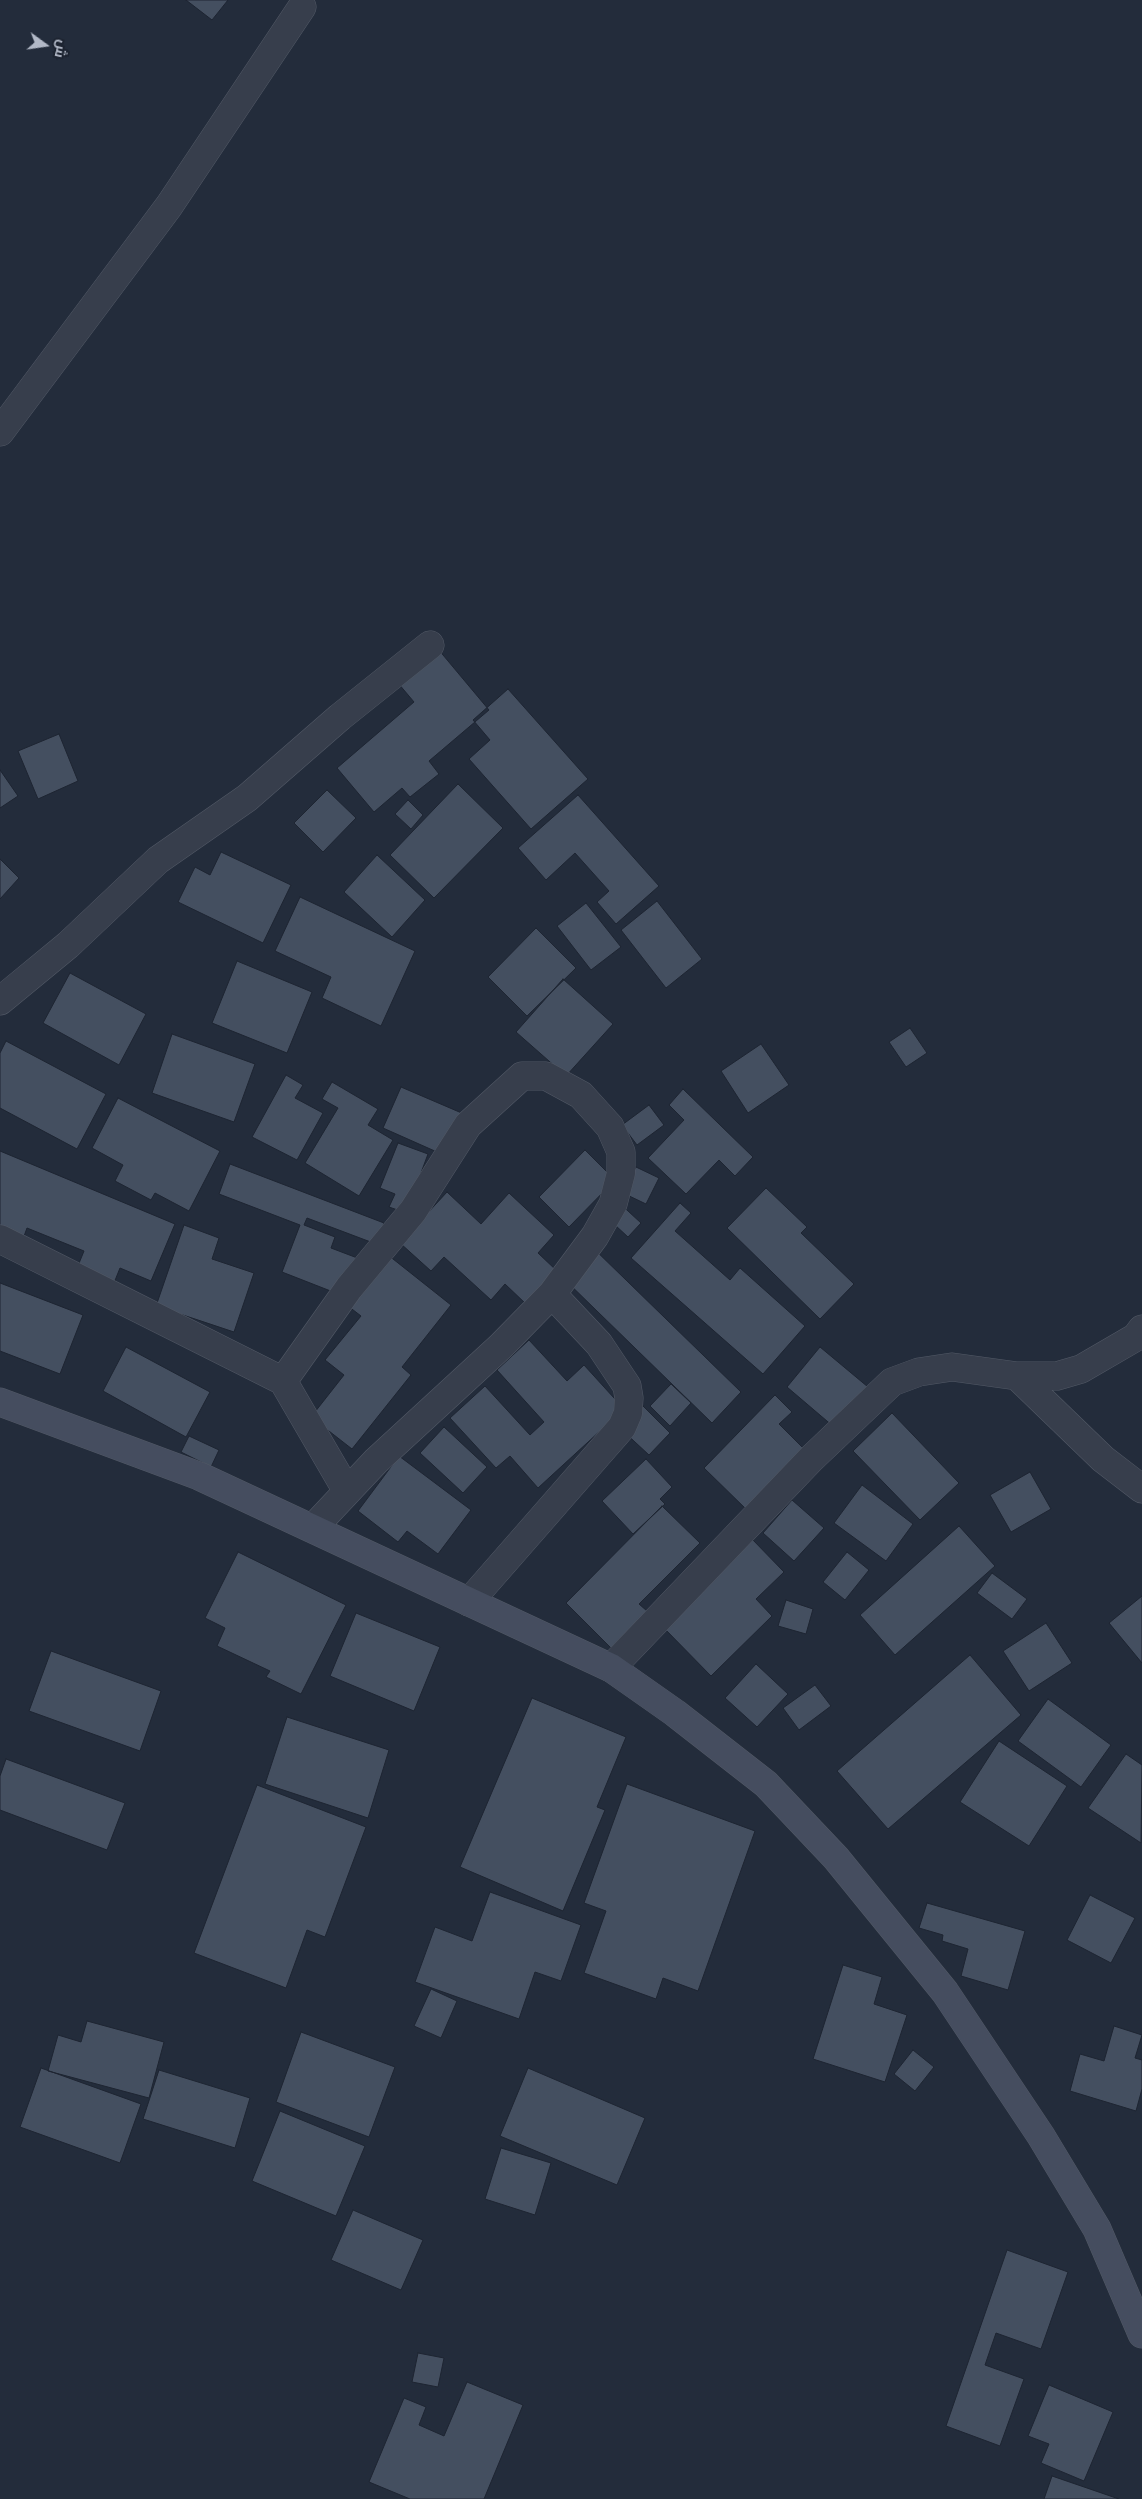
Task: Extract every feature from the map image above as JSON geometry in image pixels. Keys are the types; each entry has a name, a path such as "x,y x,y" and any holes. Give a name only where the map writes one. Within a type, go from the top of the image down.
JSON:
{"street":[{"path":"0,432 169,206 302,7"},
{"path":"0,1001 68,945 158,860 246,798 340,716 430,645"},
{"path":"283,1380 349,1288 413,1211 468,1125 522,1076 546,1076 582,1095 610,1127 621,1152 621,1173 613,1204 595,1236 552,1294 501,1346 376,1461 313,1528"},
{"path":"0,1238 283,1380 348,1491"},
{"path":"469,1602 622,1428 628,1413 630,1398 627,1386 599,1344 552,1294"},
{"path":"611,1668 811,1459 892,1382 919,1372 952,1367 1017,1376 1057,1376 1081,1370 1136,1337 1142,1329"},
{"path":"1017,1376 1103,1459 1142,1490"},
{"path":"0,1402 199,1476 611,1668 675,1713 766,1784 836,1858 944,1992 1041,2136 1097,2228 1142,2334"}],"building":[{"path":"186,0 228,0 212,20"},
{"path":"438,649 489,710 429,761 439,774 410,797 402,788 374,812 337,768 414,702 398,683"},
{"path":"508,689 588,779 531,829 469,759 490,740 473,720"},
{"path":"59,734 78,781 38,799 18,751"},
{"path":"0,770 18,796 0,808"},
{"path":"458,784 503,828 434,898 390,855"},
{"path":"327,790 356,818 323,852 294,823"},
{"path":"578,795 659,886 616,924 597,902 609,891 575,853 546,880 518,848"},
{"path":"408,800 423,815 411,829 395,814"},
{"path":"221,852 291,885 263,943 178,902 195,867 210,875"},
{"path":"377,855 425,900 392,937 344,892"},
{"path":"0,859 19,878 0,899"},
{"path":"300,897 415,951 381,1026 322,998 331,977 275,951"},
{"path":"657,901 702,959 666,988 621,930"},
{"path":"586,903 621,947 591,970 557,926"},
{"path":"536,928 576,968 527,1016 488,977"},
{"path":"237,961 312,992 287,1053 212,1023"},
{"path":"70,973 146,1014 119,1065 43,1023"},
{"path":"563,979 613,1024 566,1076 516,1032"},
{"path":"910,1028 927,1053 906,1067 889,1042"},
{"path":"172,1034 255,1064 234,1122 152,1093"},
{"path":"6,1041 106,1094 77,1149 0,1108 0,1053"},
{"path":"761,1044 789,1085 748,1113 721,1071"},
{"path":"286,1075 303,1085 295,1098 323,1113 297,1160 252,1137"},
{"path":"332,1082 378,1109 368,1125 393,1140 359,1196 305,1163 338,1108 322,1099"},
{"path":"401,1087 464,1114 446,1156 383,1128"},
{"path":"683,1089 753,1157 735,1176 719,1160 686,1194 648,1158 684,1120 669,1105"},
{"path":"118,1098 220,1151 189,1211 155,1193 151,1200 115,1181 123,1165 92,1148"},
{"path":"649,1105 664,1125 637,1145 622,1125"},
{"path":"398,1143 428,1154 406,1213 389,1207 395,1194 380,1188"},
{"path":"585,1150 615,1180 569,1227 539,1197"},
{"path":"0,1151 175,1224 151,1281 120,1268 112,1288 75,1273 84,1251 27,1228 23,1239 0,1230"},
{"path":"230,1164 384,1223 376,1244 307,1218 304,1225 335,1237 331,1248 360,1259 346,1297 282,1272 300,1225 219,1194"},
{"path":"636,1167 659,1178 646,1204 623,1193"},
{"path":"766,1188 807,1227 801,1233 854,1284 820,1319 727,1228"},
{"path":"447,1192 481,1224 509,1193 554,1235 538,1253 557,1271 526,1304 505,1284 491,1300 444,1257 431,1271 400,1243"},
{"path":"615,1199 641,1223 628,1237 602,1213"},
{"path":"680,1203 691,1213 675,1231 730,1280 740,1268 805,1326 763,1374 631,1258"},
{"path":"184,1225 219,1238 212,1259 254,1273 234,1332 156,1306"},
{"path":"588,1243 741,1392 712,1423 559,1274"},
{"path":"388,1255 451,1305 402,1367 411,1375 352,1449 311,1417 344,1375 325,1360 361,1316 348,1306"},
{"path":"0,1283 83,1315 60,1374 0,1351"},
{"path":"529,1340 567,1381 584,1365 624,1409 538,1488 510,1456 496,1468 450,1418 485,1386 530,1435 544,1422 497,1370"},
{"path":"126,1347 210,1392 186,1437 103,1391"},
{"path":"820,1347 868,1387 834,1427 787,1387"},
{"path":"671,1384 691,1403 670,1426 650,1406"},
{"path":"775,1395 792,1412 779,1424 806,1451 748,1511 704,1468"},
{"path":"643,1406 670,1433 649,1455 621,1429"},
{"path":"892,1413 959,1483 920,1520 853,1451"},
{"path":"444,1427 487,1467 463,1493 420,1453"},
{"path":"189,1436 219,1450 211,1467 181,1452"},
{"path":"399,1456 471,1510 438,1554 407,1531 398,1542 358,1511"},
{"path":"646,1459 672,1487 660,1499 665,1504 633,1534 602,1501"},
{"path":"1030,1472 1051,1509 1011,1532 990,1495"},
{"path":"862,1485 913,1524 886,1561 834,1523"},
{"path":"792,1500 824,1528 794,1561 763,1533"},
{"path":"662,1506 700,1543 639,1604 647,1611 611,1648 566,1603"},
{"path":"959,1526 995,1566 895,1655 860,1615"},
{"path":"752,1539 784,1572 756,1599 772,1616 711,1676 663,1627"},
{"path":"238,1552 346,1605 301,1694 266,1677 270,1671 217,1646 225,1628 205,1618"},
{"path":"847,1552 869,1570 845,1600 823,1582"},
{"path":"992,1573 1027,1599 1012,1619 977,1593"},
{"path":"1142,1596 1142,1663 1109,1623"},
{"path":"786,1600 813,1609 806,1634 778,1626"},
{"path":"356,1613 440,1647 414,1711 330,1676"},
{"path":"1046,1623 1072,1663 1029,1691 1003,1651"},
{"path":"51,1651 161,1691 140,1751 29,1711"},
{"path":"970,1655 1021,1715 888,1829 837,1771"},
{"path":"756,1664 788,1694 757,1727 725,1698"},
{"path":"815,1685 831,1706 799,1730 783,1708"},
{"path":"532,1698 626,1737 597,1807 605,1810 563,1911 460,1867"},
{"path":"1048,1699 1111,1745 1081,1787 1018,1741"},
{"path":"287,1717 389,1750 368,1818 265,1784"},
{"path":"999,1741 1067,1786 1029,1846 960,1802"},
{"path":"1126,1754 1142,1765 1141,1843 1088,1808"},
{"path":"6,1759 125,1803 107,1850 0,1810 0,1776"},
{"path":"627,1784 755,1831 698,1991 663,1978 656,1999 584,1973 606,1911 584,1903"},
{"path":"257,1785 366,1827 325,1937 307,1930 286,1988 194,1953"},
{"path":"490,1892 581,1925 561,1981 535,1972 519,2019 415,1982 435,1927 472,1941"},
{"path":"1090,1895 1135,1918 1111,1963 1067,1940"},
{"path":"927,1903 1025,1931 1008,1990 961,1976 968,1949 942,1941 943,1935 919,1928"},
{"path":"843,1965 882,1977 874,2004 907,2015 885,2082 813,2059"},
{"path":"431,1989 457,2001 441,2038 414,2026"},
{"path":"87,2021 164,2042 149,2098 48,2071 58,2035 81,2042"},
{"path":"1114,2026 1142,2035 1135,2058 1142,2060 1142,2089 1136,2111 1070,2091 1080,2054 1104,2061"},
{"path":"301,2032 395,2067 369,2137 276,2102"},
{"path":"913,2050 934,2067 915,2091 894,2074"},
{"path":"41,2068 141,2104 120,2163 20,2127"},
{"path":"528,2068 645,2118 617,2185 500,2136"},
{"path":"159,2070 250,2098 235,2148 143,2119"},
{"path":"280,2111 365,2146 336,2216 252,2181"},
{"path":"501,2148 551,2163 535,2215 485,2199"},
{"path":"353,2210 423,2240 401,2290 331,2260"},
{"path":"1007,2250 1068,2272 1041,2349 996,2333 985,2365 1024,2379 1000,2446 946,2426"},
{"path":"418,2353 444,2358 438,2387 412,2382"},
{"path":"467,2382 523,2405 484,2499 410,2499 369,2482 404,2398 426,2407 419,2425 444,2436"},
{"path":"1049,2385 1113,2412 1084,2481 1041,2463 1049,2444 1028,2436"},
{"path":"1052,2476 1119,2499 1044,2499"}]}
